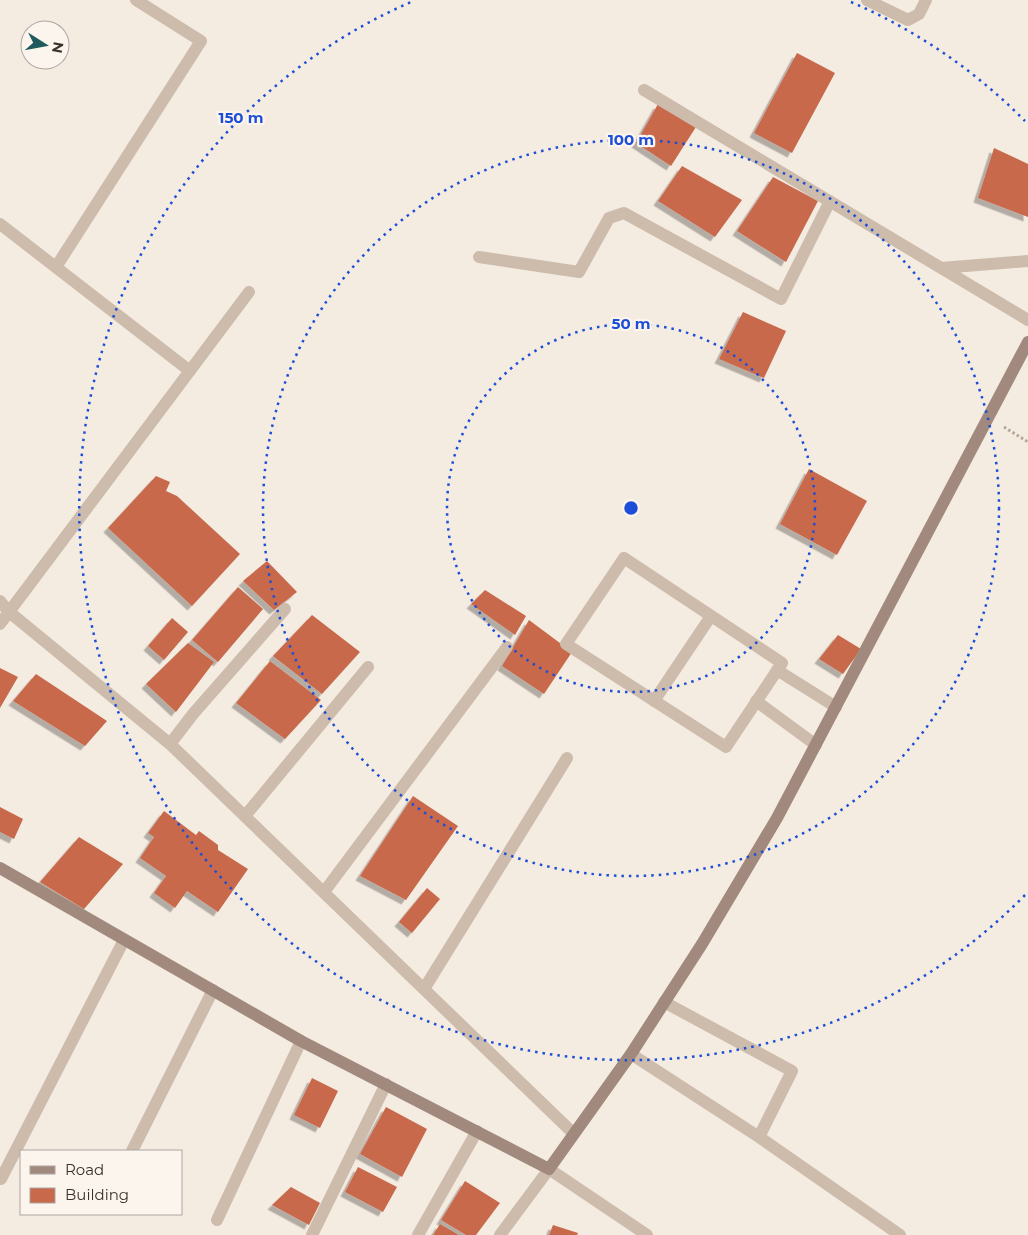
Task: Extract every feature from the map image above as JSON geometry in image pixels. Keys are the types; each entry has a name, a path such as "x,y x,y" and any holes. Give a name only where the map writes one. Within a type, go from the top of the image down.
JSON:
{"street":[{"path":"56,267 201,41 136,0"},
{"path":"867,0 908,20 919,14 926,0"},
{"path":"644,90 1028,320"},
{"path":"478,258 578,272 608,218 624,213 781,299 830,201"},
{"path":"0,224 190,371"},
{"path":"942,268 1028,261"},
{"path":"0,624 4,606 190,371 249,292"},
{"path":"500,1235 630,1054 702,944 777,818 1028,342"},
{"path":"624,558 711,616 782,663 726,747 566,644 624,558"},
{"path":"4,606 170,744 573,1133"},
{"path":"170,744 193,714 286,609"},
{"path":"654,701 711,616"},
{"path":"324,892 507,647"},
{"path":"245,816 368,667"},
{"path":"777,670 836,706"},
{"path":"756,701 816,745"},
{"path":"424,989 567,758"},
{"path":"0,868 301,1041 549,1169 648,1235"},
{"path":"1,1179 124,940"},
{"path":"133,1150 213,990"},
{"path":"664,1002 792,1071 759,1137"},
{"path":"217,1220 301,1041"},
{"path":"630,1054 759,1137 900,1235"},
{"path":"312,1235 386,1084"},
{"path":"418,1235 477,1131"}],"path":[{"path":"989,417 1028,442"}],"building":[{"path":"797,53 835,73 792,153 754,133"},
{"path":"658,104 696,127 671,166 636,143"},
{"path":"994,148 1028,164 1028,217 978,198"},
{"path":"682,166 742,200 715,237 658,201"},
{"path":"773,177 818,201 786,262 737,231"},
{"path":"743,312 786,331 764,378 719,359"},
{"path":"809,469 867,501 837,555 780,524"},
{"path":"156,476 170,482 166,491 177,496 240,554 192,606 108,528"},
{"path":"267,561 297,592 274,610 243,581"},
{"path":"238,587 263,609 218,662 192,640"},
{"path":"485,590 526,616 515,635 471,604"},
{"path":"312,615 360,652 322,694 273,656"},
{"path":"172,618 188,632 164,660 148,646"},
{"path":"529,620 572,652 544,694 502,666"},
{"path":"838,635 861,649 843,674 819,659"},
{"path":"188,643 214,662 176,712 146,684"},
{"path":"270,661 321,700 285,739 236,703"},
{"path":"0,668 18,677 0,708"},
{"path":"36,674 107,721 85,746 13,701"},
{"path":"413,796 458,826 406,900 360,876"},
{"path":"0,807 23,819 14,839 0,832"},
{"path":"164,811 196,835 199,831 218,845 218,850 248,869 218,912 187,891 175,908 154,893 166,876 140,858 154,837 148,833"},
{"path":"79,837 123,864 84,909 40,882"},
{"path":"427,888 440,899 412,933 399,922"},
{"path":"312,1078 338,1091 320,1128 294,1115"},
{"path":"386,1107 427,1129 402,1177 360,1154"},
{"path":"358,1167 397,1187 383,1212 345,1192"},
{"path":"465,1181 500,1203 476,1235 466,1235 441,1220"},
{"path":"291,1187 320,1203 309,1225 272,1205"},
{"path":"440,1224 459,1235 433,1235"},
{"path":"553,1225 578,1233 577,1235 549,1235"}]}
